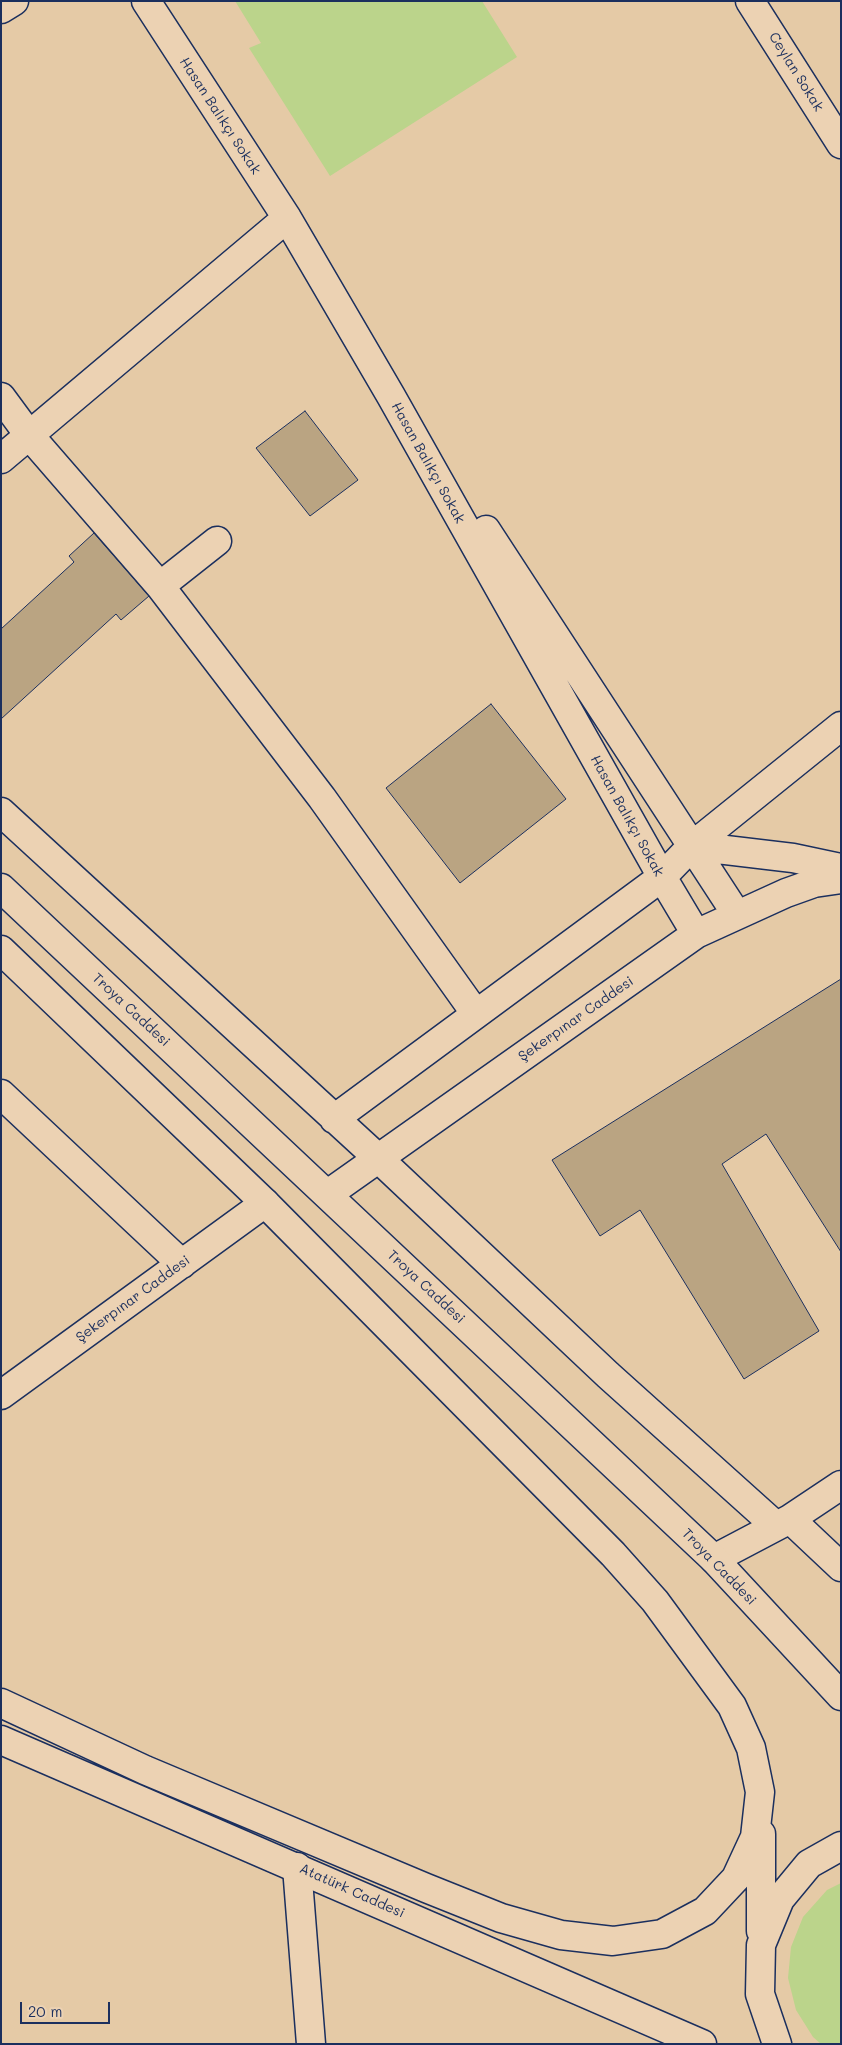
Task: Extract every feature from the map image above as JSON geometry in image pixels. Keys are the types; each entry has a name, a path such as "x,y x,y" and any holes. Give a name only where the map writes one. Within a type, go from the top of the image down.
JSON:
{"street":[{"path":"1,9 14,1"},
{"name":"Hasan Balıkçı Sokak","path":"146,1 287,218 391,396 696,934"},
{"name":"Ceylan Sokak","path":"750,1 841,144"},
{"path":"1,459 287,218"},
{"path":"391,396 447,470 736,915"},
{"path":"1,397 29,435 160,586 322,798 476,1014"},
{"path":"160,586 217,541"},
{"path":"334,1119 662,877 692,846 841,726"},
{"path":"1,812 379,1160 608,1375 783,1523 841,1567"},
{"path":"692,846 793,858 841,868"},
{"name":"Şekerpınar Caddesi","path":"328,1194 379,1160 696,934 736,915 814,883 841,879"},
{"name":"Troya Caddesi","path":"1,888 714,1559 841,1696"},
{"path":"1,950 265,1203 613,1554 655,1601 732,1706 751,1748 760,1792 760,1994 777,2044"},
{"path":"1,1094 182,1264"},
{"name":"Şekerpınar Caddesi","path":"2,1393 265,1203"},
{"path":"714,1559 783,1523 841,1485"},
{"path":"1,1703 145,1770 426,1888 501,1918 561,1935 613,1941 662,1934 841,1845"},
{"name":"Atatürk Caddesi","path":"1,1740 702,2044"},
{"path":"706,1911 736,1878 755,1837 760,1792"},
{"path":"761,1945 780,1899 809,1864 841,1845"},
{"path":"297,1867 310,2044"}],"green space":[{"path":"235,1 482,1 517,57 330,176 249,48 261,43"},
{"path":"841,1883 841,2044 821,2044 813,2037 796,2010 788,1978 791,1947 803,1917 827,1890"}],"building":[{"path":"305,411 358,480 310,516 256,448"},
{"path":"94,533 149,596 121,620 116,614 1,719 1,629 74,562 69,556"},
{"path":"491,704 566,799 460,883 386,788"},
{"path":"841,979 841,1252 766,1134 722,1164 819,1331 744,1379 640,1210 600,1236 552,1160"}]}
